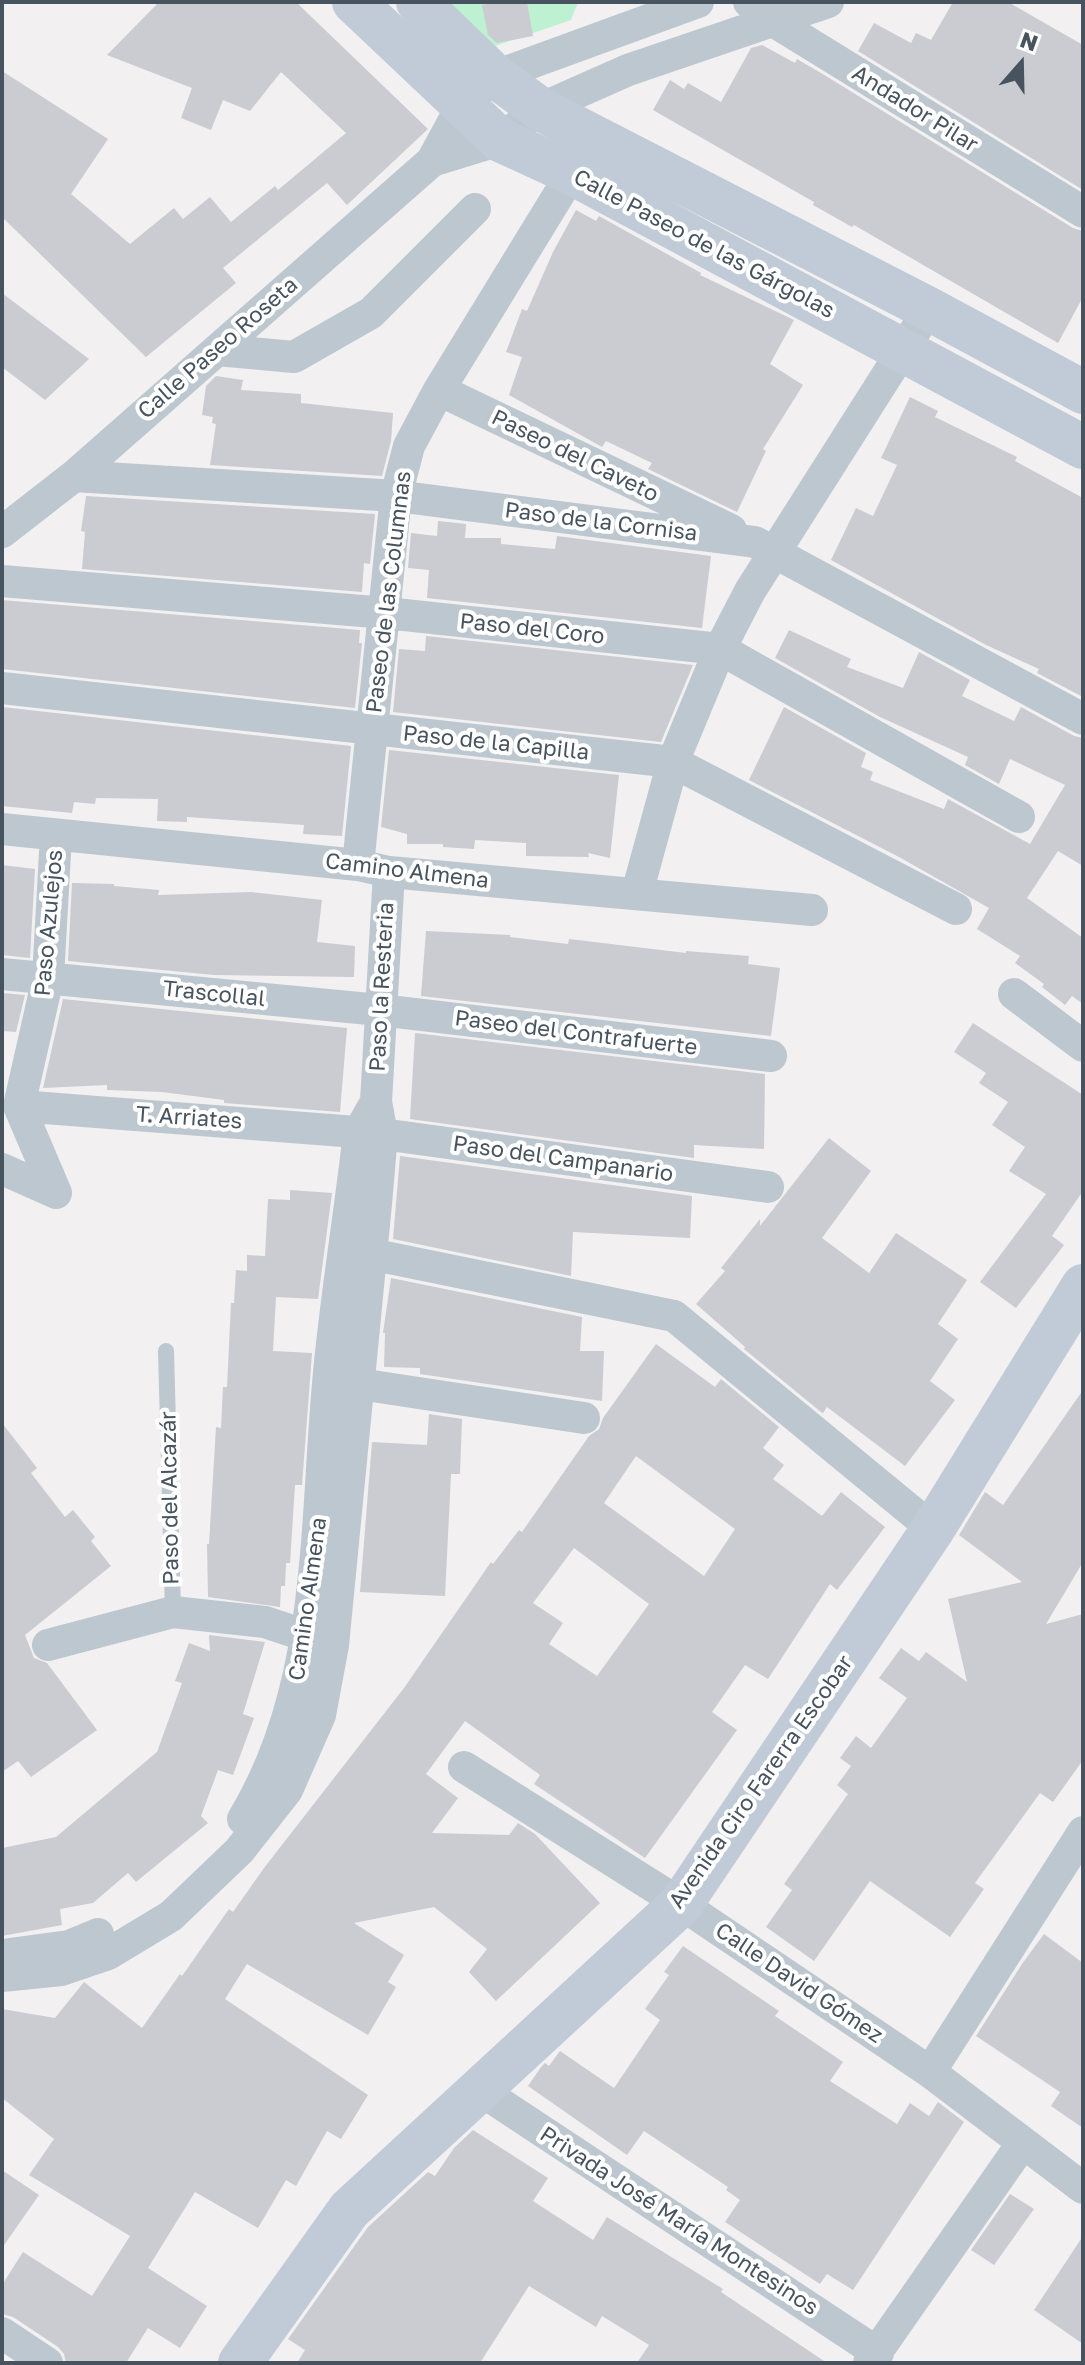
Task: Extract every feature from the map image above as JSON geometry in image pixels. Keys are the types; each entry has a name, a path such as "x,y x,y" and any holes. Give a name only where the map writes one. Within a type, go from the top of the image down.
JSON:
{"street":[{"name":"Calle Paseo de las Gárgolas","path":"354,2 500,140 572,173 1083,447"},
{"name":"Calle Paseo de las Gárgolas","path":"418,2 495,76 540,109 1080,386"},
{"path":"495,76 698,2"},
{"name":"Calle Paseo Roseta","path":"432,161 500,140 540,109 761,11 828,2"},
{"name":"Andador Pilar","path":"761,11 1083,212"},
{"name":"Calle Paseo Roseta","path":"2,532 74,476 432,161 463,104 495,76"},
{"name":"Paseo de las Columnas","path":"358,865 396,496 409,446 439,390 572,173"},
{"path":"217,350 294,357 371,313 475,209"},
{"path":"637,893 673,762 720,649 750,591 765,546 929,309"},
{"name":"Paseo del Caveto","path":"439,390 765,546"},
{"name":"Paso de la Cornisa","path":"74,476 396,496 765,546 1083,719"},
{"name":"Paso del Coro","path":"2,581 386,613 720,649 1019,817"},
{"name":"Paso de la Capilla","path":"2,688 673,762 956,909"},
{"name":"Camino Almena","path":"2,829 358,865 389,872 812,910"},
{"name":"Paso Azulejos","path":"19,1106 48,978 56,835"},
{"name":"Paso la Resteria","path":"370,1133 376,1102 389,872"},
{"name":"Trascollal","path":"2,974 380,1010"},
{"path":"1014,994 1083,1046"},
{"name":"Paseo del Contrafuerte","path":"380,1010 771,1056"},
{"path":"2,1169 56,1193 19,1106"},
{"name":"T. Arriates","path":"19,1106 370,1133"},
{"name":"Camino Almena","path":"2,1976 61,1970 108,1954 171,1916 239,1851 287,1790 320,1715 333,1645 359,1384 370,1254 370,1133"},
{"name":"Camino Almena","path":"2,1955 69,1946 122,1923 155,1902 235,1832 263,1785 288,1719 307,1636 328,1383 370,1133"},
{"name":"Paso del Campanario","path":"370,1133 768,1187"},
{"path":"370,1254 674,1316 933,1529"},
{"name":"Avenida Ciro Farerra Escobar","path":"240,2363 349,2210 681,1904 933,1529 1083,1286"},
{"path":"359,1384 584,1418"},
{"path":"173,1612 265,1622 307,1636"},
{"name":"Paso del Alcazár","path":"48,1645 173,1612"},
{"name":"Calle David Gómez","path":"464,1767 681,1904 930,2072 1083,2188"},
{"path":"930,2072 1083,1832"},
{"name":"Privada José María Montesinos","path":"480,2090 873,2358"},
{"path":"873,2358 1022,2144"},
{"path":"2,2333 47,2363"}],"lane":[{"name":"Paso del Alcazár","path":"166,1351 173,1612"}],"green space":[{"path":"448,2 578,2 571,20 495,46"}],"building":[{"path":"159,2 296,2 428,129 347,205 327,183 223,268 236,283 146,357 2,217 2,71 108,139 71,194 130,244 174,208 183,219 210,197 231,222 275,186 278,190 346,133 281,72 250,111 223,100 211,130 181,118 192,88 107,55"},
{"path":"527,2 533,36 497,43 488,35 482,5"},
{"path":"953,2 1008,2 1083,45 1083,190 858,51 874,23 911,43 916,33 931,40"},
{"path":"762,45 795,63 797,59 1073,228 1083,231 1083,297 1058,343 854,225 852,227 813,205 814,202 653,110 670,80 684,89 688,83 721,102 751,48"},
{"path":"576,210 596,221 599,216 700,275 794,320 770,364 803,385 763,449 766,451 737,512 648,469 652,463 606,441 602,447 509,395 522,357 506,352 522,309 527,311"},
{"path":"2,293 89,359 45,400 2,367"},
{"path":"216,376 243,380 241,390 301,394 301,403 393,413 391,441 382,476 210,465 216,424 212,423 213,417 202,415 206,386"},
{"path":"910,397 938,411 935,417 1017,457 1015,461 1083,498 1083,697 1037,673 1039,669 986,645 831,560 856,508 873,516 897,465 881,458"},
{"path":"86,496 375,514 370,564 364,563 362,592 82,569 85,532 81,531"},
{"path":"438,521 466,524 465,538 501,538 501,544 555,549 557,536 711,556 702,628 427,598 429,570 408,568 411,533 437,536"},
{"path":"2,600 360,630 359,643 362,643 355,708 2,669"},
{"path":"789,630 851,659 847,667 903,688 919,652 970,680 962,696 1014,721 1021,707 1083,738 1083,866 1058,851 1027,898 1083,938 1083,1004 1072,996 1065,1005 1042,987 1044,984 1015,963 1020,956 977,929 989,908 899,857 749,780 784,707 866,753 861,767 873,772 870,780 944,809 948,799 1030,844 1065,785 1010,759 999,784 965,765 968,757 880,717 775,658"},
{"path":"426,636 693,665 661,742 393,712 399,649 425,651"},
{"path":"2,707 351,746 342,836 303,834 304,825 187,817 187,822 157,821 158,799 96,798 95,804 74,802 72,813 2,806"},
{"path":"389,750 619,775 610,858 588,853 589,857 526,856 526,843 475,840 474,849 443,847 443,844 407,844 407,834 381,827"},
{"path":"2,865 35,869 30,958 2,955"},
{"path":"72,883 159,890 158,895 251,892 322,900 317,942 355,946 354,977 214,975 68,961"},
{"path":"426,931 510,935 568,944 569,939 686,953 749,956 748,964 780,968 771,1036 421,996"},
{"path":"2,993 25,995 16,1032 2,1031"},
{"path":"63,999 347,1028 340,1112 224,1103 224,1100 162,1092 107,1090 107,1085 43,1088"},
{"path":"973,1023 1083,1095 1083,1191 1052,1236 1064,1245 1016,1308 980,1282 1046,1194 1009,1171 1025,1147 992,1125 1008,1102 979,1083 986,1073 954,1052"},
{"path":"415,1033 765,1074 764,1149 694,1145 694,1158 410,1119"},
{"path":"829,1138 871,1171 822,1238 869,1273 896,1233 967,1280 938,1324 958,1339 930,1381 955,1400 905,1466 827,1407 821,1412 744,1349 696,1304 725,1271 721,1268 760,1219 760,1226"},
{"path":"400,1156 692,1196 690,1238 573,1232 571,1276 393,1239"},
{"path":"290,1190 332,1193 318,1299 276,1297 273,1351 312,1353 302,1485 295,1485 290,1563 286,1563 280,1607 208,1597 207,1544 216,1427 221,1428 223,1387 227,1387 231,1303 234,1303 236,1270 247,1271 247,1255 265,1256 268,1199 290,1200"},
{"path":"391,1278 582,1317 580,1351 604,1351 602,1401 420,1374 420,1368 384,1367 383,1333"},
{"path":"656,1344 715,1387 721,1379 779,1427 763,1448 784,1465 773,1479 822,1516 841,1492 885,1527 837,1590 830,1584 768,1679 745,1665 712,1712 737,1730 645,1858 534,1784 540,1775 465,1721 426,1774 458,1798 432,1833 509,1835 518,1823 535,1834 600,1903 496,2001 469,1972 487,1949 434,1907 354,1923 404,1955 388,1982 396,1987 368,2035 247,1964 225,1999 368,2095 341,2139 327,2131 296,2186 286,2180 258,2228 195,2192 148,2268 207,2306 180,2348 148,2328 126,2363 66,2363 58,2347 13,2317 2,2314 2,2285 23,2252 92,2296 130,2236 29,2175 54,2139 2,2098 2,2009 55,2018 84,1982 142,2028 229,1909 233,1912 404,1688 491,1562 493,1564 519,1530 522,1532 589,1436 599,1429 603,1418","holes":["636,1456 735,1529 704,1576 604,1503","574,1548 649,1604 597,1676 549,1644 563,1623 533,1603"]},
{"path":"1083,1390 1083,1562 1046,1624 1083,1614 1083,1760 1053,1802 1040,1793 975,1883 984,1889 950,1937 870,1881 814,1961 766,1927 792,1890 784,1884 848,1794 837,1785 851,1766 840,1758 856,1736 871,1748 907,1698 879,1678 901,1648 919,1661 926,1652 967,1682 948,1599 1022,1582 959,1535 985,1492 1003,1505"},
{"path":"429,1414 462,1419 460,1474 451,1474 445,1596 360,1592 372,1442 427,1445"},
{"path":"2,1423 37,1468 31,1473 65,1517 73,1510 95,1537 91,1541 111,1566 25,1635 34,1658 47,1663 97,1730 31,1777 18,1761 2,1772"},
{"path":"209,1635 265,1642 243,1714 254,1718 233,1775 218,1770 201,1816 208,1823 136,1882 128,1873 93,1903 60,1909 62,1925 2,1936 2,1848 56,1837 157,1752 182,1683 175,1681 189,1643 210,1651"},
{"path":"1044,1934 1083,1963 1083,2128 1051,2106 1060,2092 976,2036"},
{"path":"683,1946 779,2011 775,2016 843,2062 830,2081 897,2124 910,2103 929,2116 938,2102 964,2122 853,2290 827,2274 820,2284 725,2222 740,2200 726,2190 728,2187 644,2131 627,2155 528,2086 541,2067 545,2063 549,2066 560,2051 614,2088 660,2020 645,2009 669,1975 664,1972"},
{"path":"473,2130 548,2178 533,2201 593,2240 607,2217 723,2289 721,2292 827,2363 637,2363 649,2345 602,2316 596,2327 529,2286 480,2363 297,2363 305,2350 288,2339 368,2227 428,2172 435,2176 454,2148"},
{"path":"2,2170 39,2195 2,2248"},
{"path":"1010,2194 1034,2209 994,2265 971,2250"},
{"path":"1083,2236 1083,2344 1034,2310"}]}
